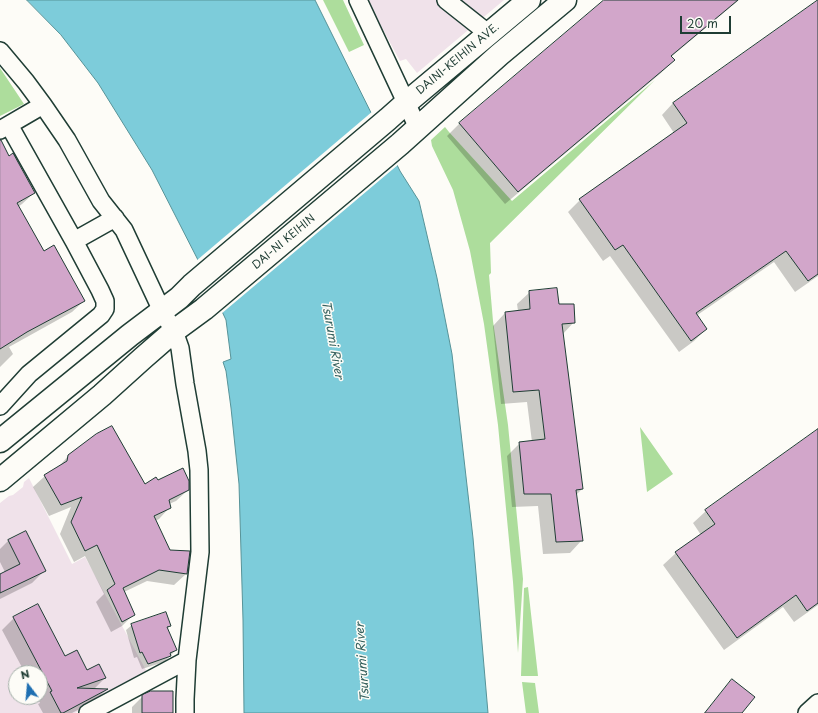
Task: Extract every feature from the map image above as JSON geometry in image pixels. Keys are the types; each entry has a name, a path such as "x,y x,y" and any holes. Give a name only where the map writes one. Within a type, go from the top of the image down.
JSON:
{"highway":[{"name":"DAINI-KEIHIN AVE.","path":"162,311 529,0"},
{"name":"DAI-NI KEIHIN","path":"0,480 102,395 174,331 211,303 400,144 499,55 565,0"},
{"path":"0,441 130,335 162,311"}],"street":[{"path":"358,0 418,128"},
{"path":"446,0 489,34"},
{"path":"0,52 26,82 43,105 67,140 101,201 124,230 162,311 174,331 180,348 185,384 198,451 199,470 200,552 187,660 185,713"},
{"path":"0,406 29,374 101,315 105,309 105,301 100,290 74,241 48,208 4,128 43,105"},
{"path":"74,241 115,218"},
{"path":"0,391 29,374"},
{"path":"88,713 187,660"}],"shaded area":[{"path":"367,0 504,0 417,73 406,59 400,61"},
{"path":"29,478 72,564 85,557 148,674 75,713 0,713 0,503 23,487 24,482"}],"green space":[{"path":"323,0 343,0 364,45 349,52"},
{"path":"0,68 24,104 0,116"},
{"path":"655,80 490,243 491,273 489,275 493,321 508,425 523,579 518,653 513,582 498,425 484,324 470,251 453,190 432,146 431,140 445,127 512,201"},
{"path":"640,427 673,474 647,492"},
{"path":"528,587 538,676 521,676 524,588"},
{"path":"522,682 535,683 539,713 526,713"}],"water":[{"name":"Tsurumi River","path":"27,0 315,0 400,171 419,201 437,278 452,354 473,538 488,713 244,713 239,484 231,408 226,371 223,362 231,359 226,320 199,262 152,170 98,83 61,35"}],"pier":[{"path":"373,111 399,164 221,314 196,261"}],"building":[{"path":"604,0 738,0 671,56 675,60 518,192 459,123"},
{"path":"818,0 818,274 808,281 786,251 696,313 707,329 691,341 623,245 615,250 579,199 687,123 673,103"},
{"path":"0,140 9,156 13,153 35,193 17,203 44,251 54,245 85,301 27,332 0,349"},
{"path":"557,288 559,304 574,304 575,323 562,324 583,489 576,490 583,541 556,542 551,494 524,494 519,442 545,439 539,390 513,392 505,312 530,309 529,291"},
{"path":"112,426 145,484 156,477 158,480 183,468 189,481 189,490 169,500 171,508 154,516 170,550 190,551 187,574 159,570 123,588 135,615 122,622 107,590 115,584 97,545 85,551 71,522 82,497 61,505 44,475 67,461 68,455 96,434"},
{"path":"818,429 818,603 807,611 796,595 737,638 675,552 715,524 705,510"},
{"path":"26,531 46,571 0,593 0,574 20,564 8,540"},
{"path":"38,604 65,656 77,650 87,670 99,664 106,678 77,688 108,689 61,713 50,692 52,691 48,683 48,665 38,665 13,617"},
{"path":"166,612 171,626 167,627 177,650 170,653 171,656 148,664 142,652 140,653 131,624"},
{"path":"732,679 755,697 742,713 705,713"},
{"path":"151,691 173,691 173,713 142,713 142,695"}]}
